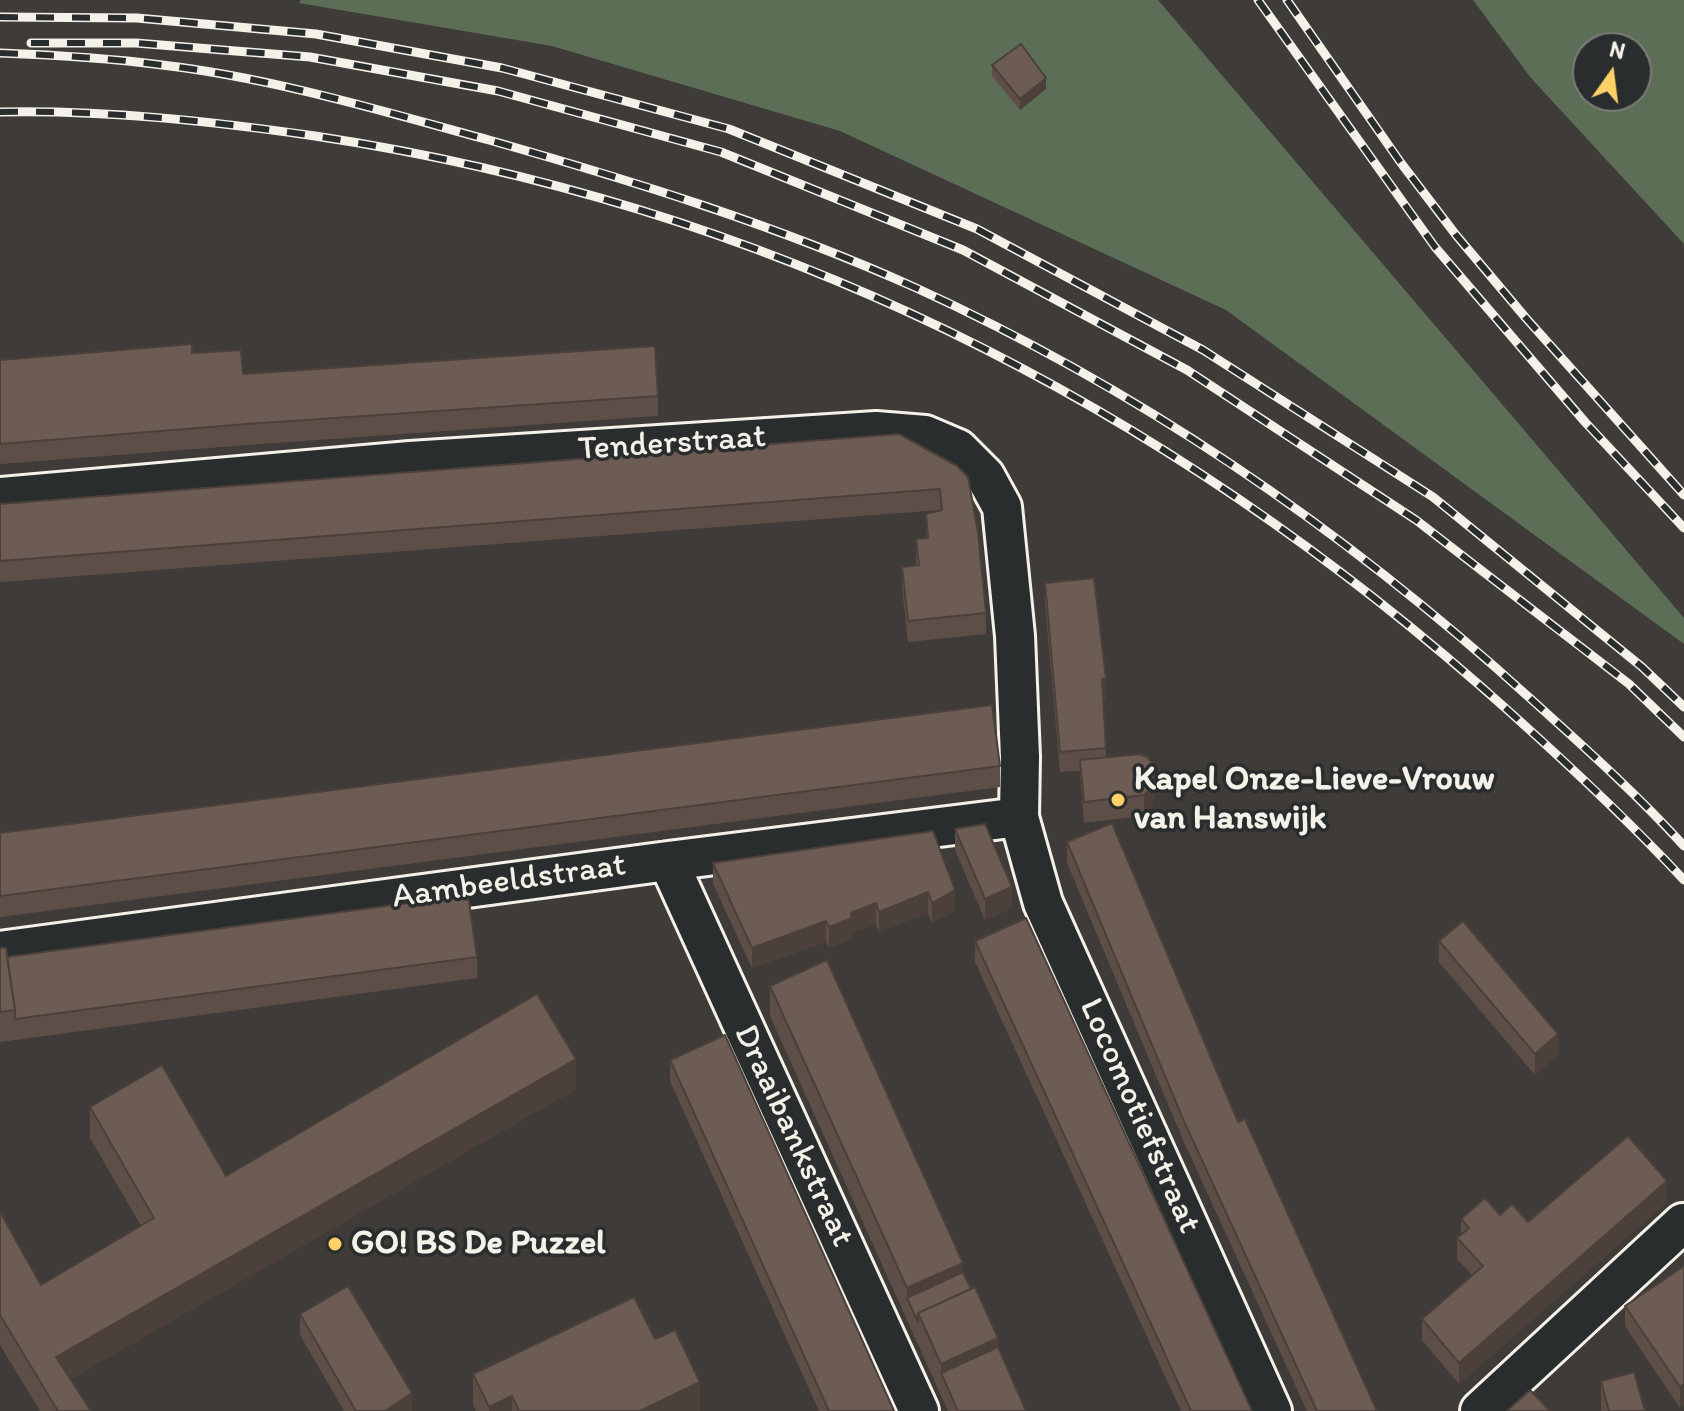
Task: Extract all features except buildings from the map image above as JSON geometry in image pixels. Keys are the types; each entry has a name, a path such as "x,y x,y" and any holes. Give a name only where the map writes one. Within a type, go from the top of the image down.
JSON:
{"street":[{"name":"Tenderstraat","path":"0,497 472,457 876,431 925,435 958,449 985,476 1002,507 1015,636 1019,817"},
{"name":"Aambeeldstraat","path":"0,951 1019,817"},
{"name":"Locomotiefstraat","path":"1019,817 1043,903 1272,1411"},
{"name":"Draaibankstraat","path":"668,861 919,1411"},
{"path":"1480,1411 1683,1223"}],"green space":[{"path":"301,0 1158,0 1684,618 1684,644 1226,310 840,131 552,46 299,3"},
{"path":"1473,0 1684,0 1684,244 1531,78"}],"railway":[{"path":"1258,0 1435,247 1585,422 1684,528"},
{"path":"1287,0 1401,163 1456,235 1684,495"},
{"path":"0,17 137,18 316,34 502,68 729,129 977,229 1203,350 1433,497 1642,667 1684,707"},
{"path":"31,43 136,43 310,57 498,91 721,152 963,250 1187,370 1416,520 1629,684 1684,737"},
{"path":"0,53 162,65 245,78 327,96 650,188 757,224 914,287 998,327 1161,419 1315,523 1390,580 1532,700 1610,771 1684,846"},
{"path":"0,112 119,115 236,126 315,136 484,168 647,212 805,268 957,335 1103,414 1245,503 1381,603 1534,734 1684,880"}],"place":[{"name":"Kapel Onze-Lieve-Vrouw van Hanswijk","path":"1118,800"},
{"name":"GO! BS De Puzzel","path":"335,1244"}]}
